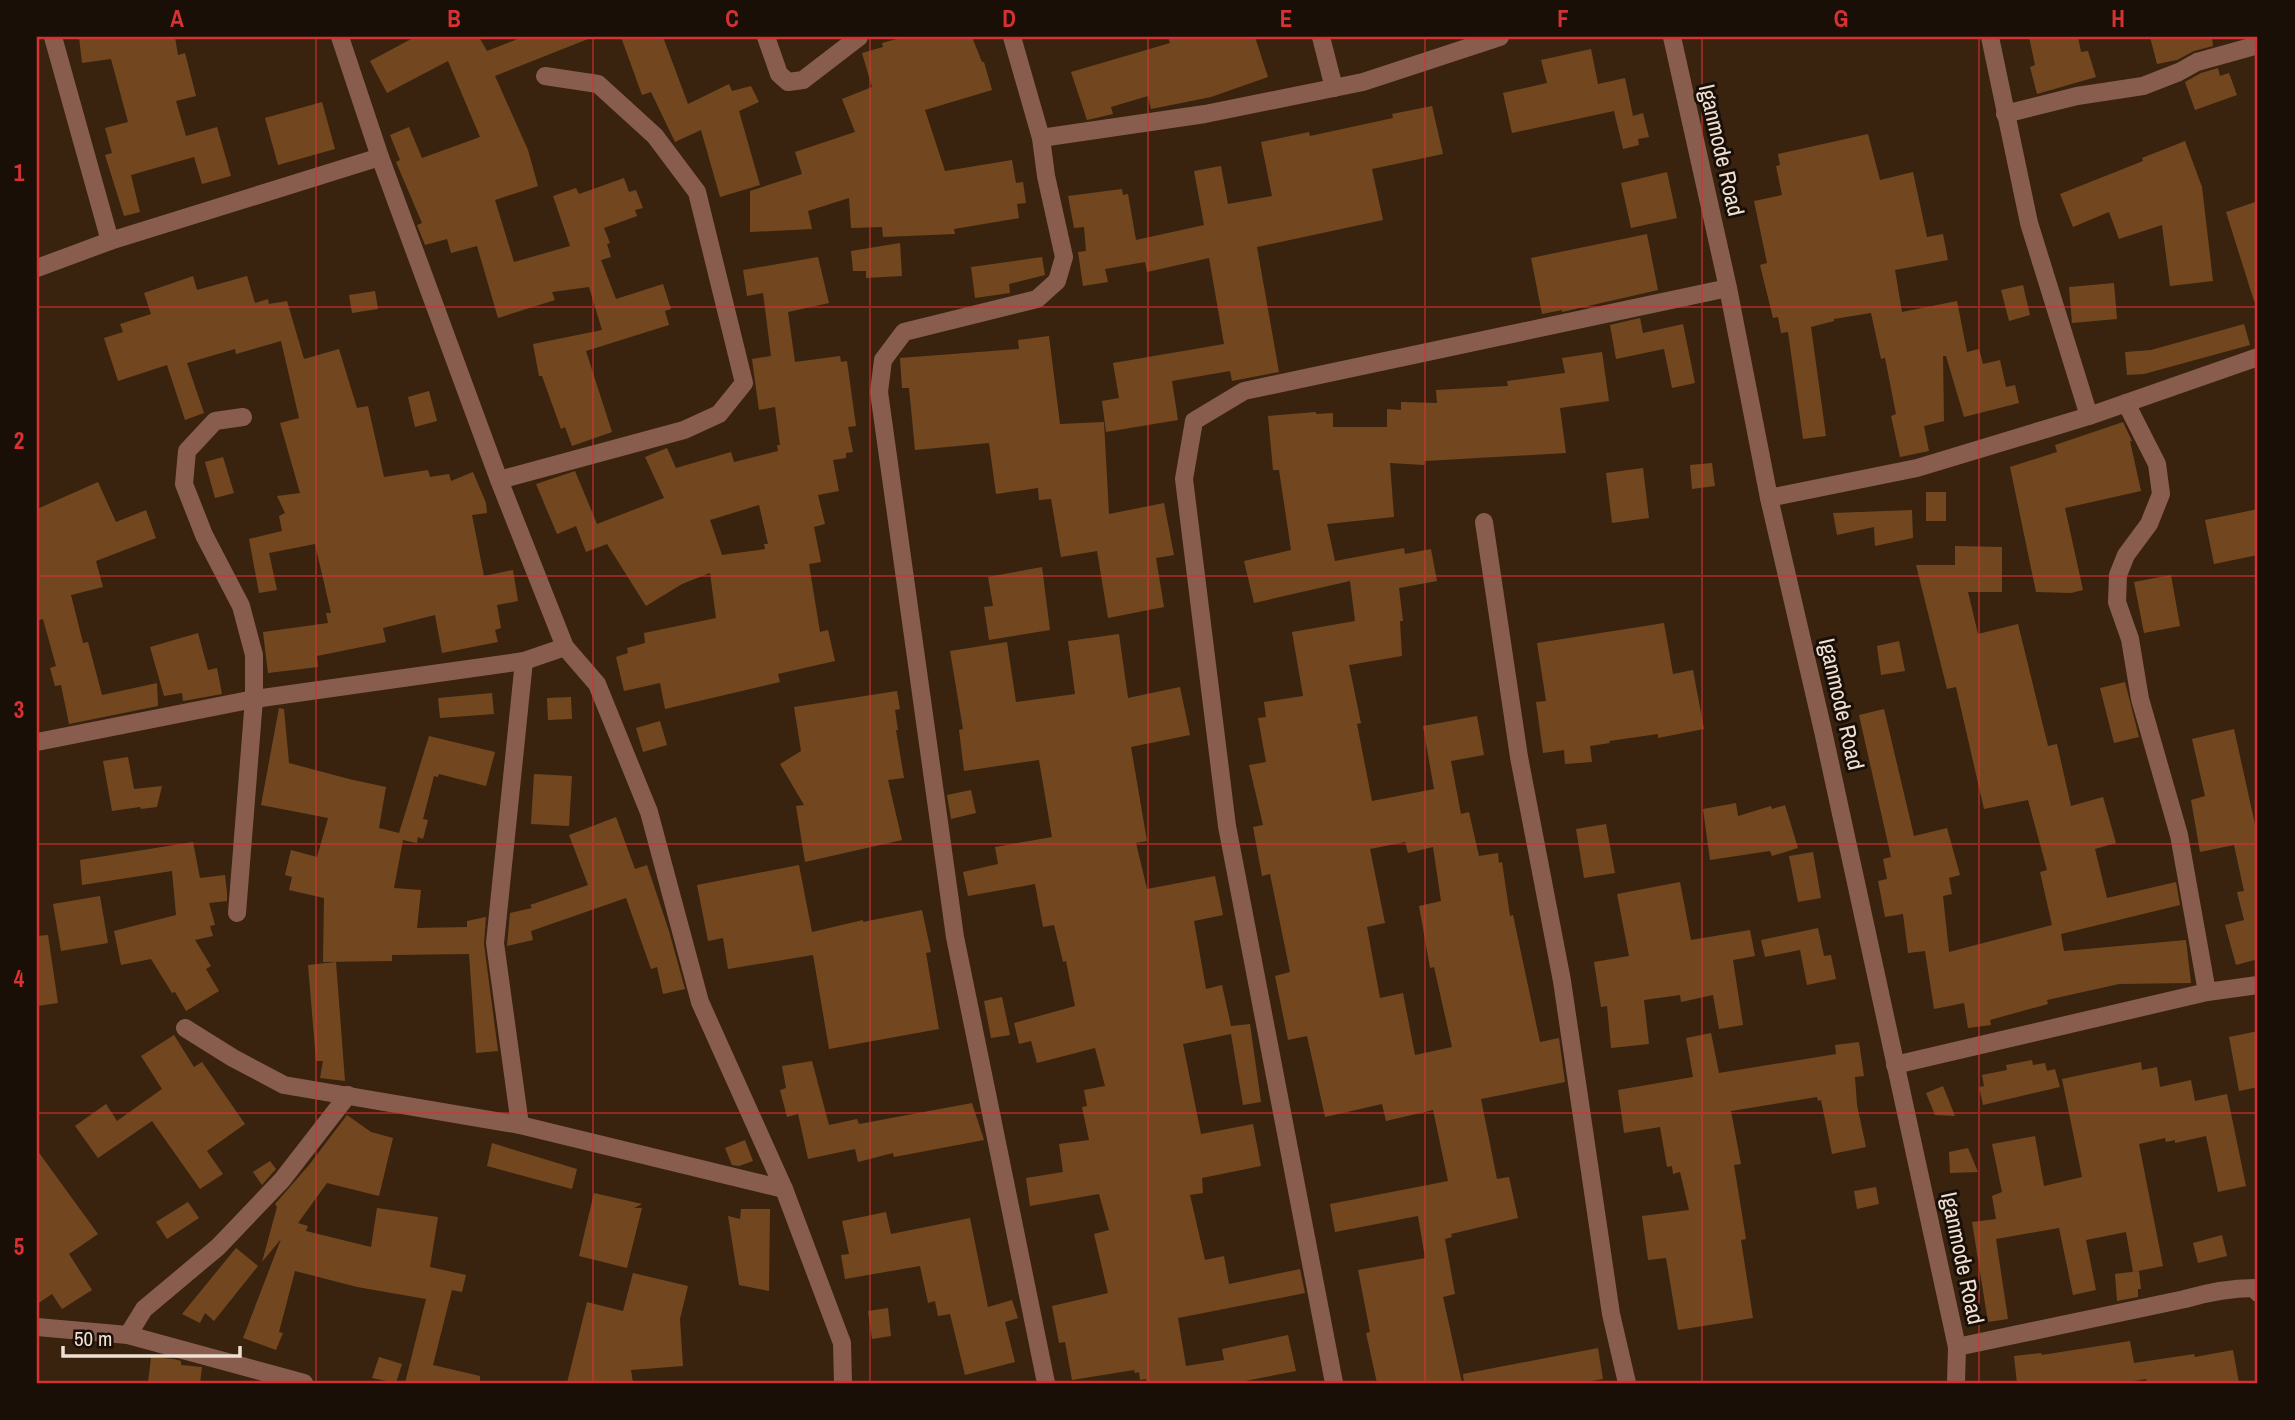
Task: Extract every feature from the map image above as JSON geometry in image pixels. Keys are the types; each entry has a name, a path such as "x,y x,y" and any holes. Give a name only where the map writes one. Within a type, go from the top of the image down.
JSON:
{"street":[{"path":"53,37 110,241"},
{"path":"340,37 380,157 499,480 565,647 597,684 649,812 700,1002 784,1189 842,1343 843,1383"},
{"path":"765,37 779,74 788,82 803,80 859,37"},
{"path":"1012,37 1041,138 1046,176 1064,257 1057,281 1037,299 904,332 883,360 879,391 955,937 1046,1383"},
{"path":"1321,37 1334,88"},
{"path":"1041,138 1206,114 1363,82 1500,37"},
{"name":"Iganmode Road","path":"1672,37 1728,288 1769,498 1824,731 1957,1347 1956,1383"},
{"path":"1990,37 2029,223 2089,416"},
{"path":"2005,114 2077,96 2143,86 2197,62 2258,46"},
{"path":"499,480 684,430 719,414 744,383 697,191 655,136 598,84 545,76"},
{"path":"37,268 110,241 380,157"},
{"path":"1334,1383 1227,827 1184,479 1194,421 1244,391 1728,288"},
{"path":"1769,498 1917,468 2089,416 2258,357"},
{"path":"2126,403 2157,464 2161,494 2149,524 2126,555 2118,575 2117,602 2130,639 2140,699 2179,835 2207,992"},
{"path":"237,913 254,699 254,655 241,606 204,535 184,484 187,452 215,421 243,417"},
{"path":"1484,523 1519,757 1562,981 1611,1314 1627,1383"},
{"path":"37,743 254,699 524,661 565,647"},
{"path":"520,1125 495,943 524,661"},
{"path":"1895,1065 2207,992 2258,985"},
{"path":"184,1028 284,1085 520,1125 784,1189"},
{"path":"128,1335 144,1309 218,1247 282,1180 348,1096"},
{"path":"1957,1347 2185,1299 2211,1291 2254,1288 2258,1293"},
{"path":"37,1327 128,1335 304,1383"}],"building":[{"path":"79,37 175,37 178,55 185,53 196,96 176,101 186,136 217,127 231,176 202,184 194,157 131,175 140,212 124,216 105,155 112,153 105,128 128,122 111,59 82,63"},
{"path":"415,37 479,37 487,51 523,37 593,37 495,76 528,150 538,186 495,200 514,262 570,246 553,196 576,188 579,194 624,178 629,192 636,190 643,208 635,210 637,216 604,228 610,243 607,244 611,257 601,260 616,299 663,284 671,309 665,311 669,325 586,351 612,432 572,446 565,427 561,429 542,376 539,376 533,344 602,330 589,287 552,292 555,300 498,318 477,246 451,253 447,239 425,245 417,225 422,223 396,162 400,160 390,135 409,127 422,158 480,137 448,61 387,93 370,61"},
{"path":"621,37 663,37 688,104 729,84 732,91 751,86 759,102 739,111 760,185 720,197 701,130 675,142 651,92 642,95"},
{"path":"904,37 972,37 984,62 992,90 925,110 945,171 1012,160 1016,183 1023,182 1026,203 1017,204 1019,218 954,229 955,234 883,237 882,227 851,228 849,198 808,211 812,229 750,232 750,191 802,174 795,152 855,132 842,99 872,87 862,53 883,47 882,43"},
{"path":"1168,37 1255,37 1268,77 1211,97 1151,109 1148,96 1111,107 1113,114 1087,120 1071,72 1170,43"},
{"path":"2029,37 2078,37 2081,52 2088,51 2096,77 2037,94 2030,67 2035,65"},
{"path":"2150,37 2212,37 2213,46 2194,51 2177,60 2157,64"},
{"path":"1591,49 1598,84 1625,78 1633,116 1643,113 1649,137 1638,139 1639,145 1623,149 1614,111 1512,133 1503,93 1547,83 1541,60"},
{"path":"2218,68 2220,76 2229,73 2237,95 2195,110 2185,82"},
{"path":"322,102 335,149 278,165 265,118"},
{"path":"1432,106 1443,154 1372,169 1383,220 1257,247 1279,372 1232,381 1230,371 1172,381 1178,420 1106,432 1102,401 1119,398 1113,363 1224,344 1209,258 1147,272 1145,262 1105,269 1108,282 1083,286 1078,252 1086,251 1084,227 1074,228 1068,196 1122,189 1123,195 1128,194 1136,240 1204,225 1194,171 1221,166 1228,204 1272,196 1261,142 1309,132 1310,136 1393,118 1392,114"},
{"path":"1868,134 1880,180 1913,172 1927,237 1943,234 1948,260 1895,270 1902,312 1957,301 1967,352 1979,349 1983,364 2000,360 2006,387 2015,385 2019,403 1964,417 1946,356 1943,356 1944,421 1924,426 1929,451 1900,457 1891,416 1896,414 1885,358 1881,359 1871,313 1834,319 1811,327 1826,436 1803,439 1788,332 1781,333 1778,317 1773,318 1760,265 1767,263 1754,201 1782,195 1776,166 1780,165 1778,154"},
{"path":"2185,141 2202,187 2213,281 2170,286 2162,225 2119,239 2109,212 2073,227 2060,194"},
{"path":"1667,172 1677,218 1631,228 1621,183"},
{"path":"2258,201 2258,300 2254,301 2226,212"},
{"path":"1647,234 1658,290 1542,314 1531,258"},
{"path":"900,243 902,276 866,278 866,271 853,271 851,251"},
{"path":"818,257 829,303 788,312 795,362 840,356 841,362 847,361 856,426 848,427 853,452 846,453 846,458 833,460 839,491 818,495 825,524 814,527 821,562 809,564 820,632 828,630 835,661 778,674 780,682 665,709 660,683 624,691 616,657 628,653 627,648 645,643 644,633 716,618 710,573 682,584 646,606 607,544 586,552 576,526 557,534 536,484 575,471 597,524 664,498 645,457 667,448 676,468 731,452 734,462 778,451 777,445 780,445 775,407 759,410 752,359 771,356 763,293 747,296 743,270","holes":["759,505 768,544 764,544 765,549 722,555 710,520"]},
{"path":"1042,257 1045,275 1009,284 1010,293 975,298 971,267"},
{"path":"193,276 197,290 247,276 255,303 268,299 269,304 287,301 304,359 339,349 357,408 368,406 384,477 428,470 430,477 449,474 451,481 473,472 486,503 487,513 472,515 484,576 513,570 518,601 497,605 501,628 495,630 498,642 442,653 435,615 383,628 386,642 317,656 318,667 268,673 263,632 328,623 326,613 331,613 315,544 269,553 277,590 259,593 249,539 282,531 279,516 285,513 277,496 300,493 280,423 299,418 281,341 236,354 235,349 187,363 204,413 185,420 167,365 118,381 104,338 123,332 120,324 151,314 144,293"},
{"path":"2114,283 2117,319 2072,323 2069,287"},
{"path":"2023,285 2030,315 2009,321 2001,290"},
{"path":"375,291 378,309 352,313 349,295"},
{"path":"1640,318 1643,333 1683,324 1695,383 1672,388 1664,349 1616,359 1610,325"},
{"path":"2244,324 2250,345 2144,374 2127,375 2125,352 2151,350"},
{"path":"1049,336 1060,424 1104,422 1109,514 1164,503 1174,555 1156,558 1164,607 1108,618 1097,551 1061,557 1051,499 1039,500 1038,488 996,494 989,443 915,450 909,388 902,388 900,358 1019,349 1018,340"},
{"path":"1602,352 1609,401 1560,408 1566,453 1425,461 1424,465 1390,463 1394,517 1327,524 1335,561 1404,548 1405,554 1431,549 1437,581 1399,588 1403,621 1400,621 1402,656 1349,665 1361,723 1357,724 1372,801 1434,789 1423,726 1477,716 1484,755 1451,761 1461,814 1469,812 1479,856 1498,853 1499,863 1502,862 1510,916 1513,915 1540,1042 1559,1038 1565,1082 1481,1099 1497,1179 1509,1177 1518,1218 1451,1234 1452,1237 1445,1239 1455,1294 1443,1297 1462,1383 1377,1383 1366,1333 1370,1332 1358,1270 1425,1258 1418,1216 1335,1232 1330,1204 1448,1181 1433,1110 1386,1121 1382,1104 1325,1117 1307,1036 1288,1040 1275,976 1290,972 1270,874 1262,876 1253,827 1263,825 1249,765 1266,762 1258,718 1266,717 1264,702 1303,696 1292,632 1355,621 1350,581 1254,603 1244,561 1291,550 1279,470 1273,470 1268,416 1333,413 1333,427 1387,427 1387,409 1401,410 1401,402 1437,403 1436,390 1508,386 1507,381 1565,373 1562,358","holes":["1405,842 1408,853 1433,847 1441,901 1419,906 1430,968 1434,967 1452,1047 1415,1055 1403,993 1380,998 1367,927 1385,923 1370,849"]},
{"path":"429,391 437,421 415,427 408,397"},
{"path":"2123,422 2132,441 2141,491 2065,508 2083,590 2071,593 2036,592 2010,467 2057,452 2055,445"},
{"path":"223,457 234,493 215,498 205,462"},
{"path":"1712,463 1715,486 1692,489 1690,465"},
{"path":"1643,468 1649,518 1612,523 1606,473"},
{"path":"98,482 116,522 146,510 156,538 96,561 103,587 71,595 83,643 88,642 102,695 157,683 158,706 69,724 61,685 55,686 50,668 56,666 43,619 37,621 37,509"},
{"path":"1926,492 1946,492 1946,521 1926,521"},
{"path":"2258,509 2258,555 2214,564 2205,520"},
{"path":"1912,510 1913,538 1875,546 1874,527 1837,535 1833,513"},
{"path":"1955,546 2002,547 2002,592 1968,592 1978,634 2018,624 2048,746 2057,744 2071,806 2103,797 2116,843 2095,849 2107,898 2176,882 2180,905 2061,934 2064,951 2186,940 2191,983 2119,984 2047,1000 2048,1004 1990,1020 1991,1025 1968,1028 1964,1003 1934,1009 1925,951 1908,953 1903,914 1885,917 1878,881 1887,879 1883,859 1891,857 1859,715 1884,709 1914,836 1947,828 1960,875 1949,878 1952,894 1943,896 1949,952 2052,925 2040,872 2047,870 2028,800 1984,809 1956,687 1947,689 1916,565 1955,565"},
{"path":"1042,567 1050,630 989,640 984,607 993,606 988,577"},
{"path":"2171,575 2180,626 2144,633 2134,582"},
{"path":"1664,623 1673,674 1693,670 1704,729 1658,738 1658,734 1609,741 1610,743 1590,746 1592,762 1565,764 1564,750 1543,753 1536,702 1546,701 1537,643"},
{"path":"198,633 208,670 217,668 222,694 183,701 182,693 164,696 150,647"},
{"path":"1119,634 1128,698 1180,687 1190,735 1131,747 1147,841 1136,843 1147,889 1215,876 1223,915 1194,921 1206,989 1222,985 1231,1026 1250,1024 1261,1102 1243,1105 1231,1034 1183,1044 1201,1134 1253,1124 1261,1166 1202,1178 1203,1193 1190,1195 1205,1260 1224,1256 1229,1284 1300,1269 1305,1293 1178,1318 1186,1366 1224,1360 1222,1349 1288,1335 1296,1371 1235,1383 1147,1383 1146,1379 1140,1380 1139,1372 1135,1373 1134,1370 1072,1380 1065,1342 1059,1343 1052,1306 1108,1293 1094,1234 1109,1230 1099,1194 1030,1206 1026,1178 1063,1172 1059,1144 1089,1140 1082,1107 1087,1106 1084,1090 1105,1086 1095,1048 1037,1063 1031,1041 1019,1044 1014,1023 1075,1006 1066,961 1063,962 1054,925 1043,927 1035,884 968,896 963,872 998,864 995,847 1052,837 1039,760 964,771 959,730 963,729 950,651 1007,642 1016,702 1075,694 1068,641"},
{"path":"1899,641 1905,671 1881,675 1877,646"},
{"path":"2125,682 2139,737 2114,743 2100,688"},
{"path":"897,691 900,709 895,710 896,730 904,778 888,780 902,840 805,862 796,806 804,805 780,764 801,751 794,707"},
{"path":"492,693 494,714 440,718 438,698"},
{"path":"571,697 572,719 548,720 547,698"},
{"path":"279,708 284,709 289,763 386,787 379,828 399,833 429,736 495,752 486,786 439,774 438,777 434,776 423,819 428,820 423,839 418,837 417,843 403,840 394,888 421,890 417,928 467,927 467,921 486,917 484,944 498,1051 476,1053 469,954 392,955 392,961 323,962 324,898 289,890 292,877 285,875 291,850 317,857 328,818 261,805"},
{"path":"660,721 667,745 643,752 636,728"},
{"path":"2234,729 2258,838 2258,959 2236,965 2225,925 2244,920 2237,892 2244,891 2234,845 2200,852 2191,800 2205,796 2192,739"},
{"path":"128,757 134,789 162,786 157,807 112,811 103,761"},
{"path":"534,774 572,776 569,826 531,824"},
{"path":"971,790 976,813 951,819 947,795"},
{"path":"1736,803 1738,816 1771,806 1772,809 1785,805 1798,848 1772,856 1770,851 1710,860 1703,809"},
{"path":"616,817 635,869 647,865 685,989 663,994 657,967 651,969 626,898 531,931 533,940 507,946 510,913 532,908 530,905 588,885 569,835"},
{"path":"1606,824 1615,873 1584,878 1576,829"},
{"path":"193,842 200,878 225,875 227,901 209,903 215,925 210,926 213,936 195,940 211,966 206,969 219,991 186,1011 151,959 121,965 114,931 176,915 172,871 82,885 80,860"},
{"path":"1813,852 1821,898 1798,902 1789,856"},
{"path":"799,865 812,932 922,910 931,952 926,953 939,1029 829,1049 813,955 728,969 723,938 708,941 697,885"},
{"path":"1680,882 1691,940 1750,930 1755,956 1733,960 1743,1025 1719,1029 1713,995 1681,1002 1680,995 1644,1000 1649,1044 1611,1048 1607,1006 1601,1007 1594,962 1629,956 1617,894"},
{"path":"100,896 108,943 61,951 53,904"},
{"path":"1818,928 1824,956 1831,955 1836,979 1807,985 1800,950 1765,957 1761,940"},
{"path":"48,935 58,1003 37,1006 37,936"},
{"path":"336,962 345,1081 320,1078 323,1061 316,1061 308,965"},
{"path":"1002,997 1010,1035 991,1038 984,1001"},
{"path":"2258,1031 2258,1087 2239,1091 2229,1037"},
{"path":"1711,1033 1719,1073 1836,1054 1835,1045 1859,1042 1864,1076 1855,1077 1857,1105 1866,1147 1832,1154 1821,1100 1818,1101 1817,1097 1731,1111 1741,1164 1734,1165 1746,1239 1741,1240 1753,1318 1678,1330 1666,1258 1648,1260 1642,1216 1689,1210 1680,1172 1673,1174 1672,1166 1667,1167 1660,1127 1624,1133 1618,1090 1693,1077 1686,1038"},
{"path":"174,1035 194,1067 202,1062 245,1124 207,1151 223,1174 200,1189 152,1121 98,1158 75,1126 106,1104 117,1121 162,1089 141,1056"},
{"path":"2032,1060 2033,1065 2045,1063 2047,1071 2055,1069 2060,1087 1983,1105 1979,1087 1984,1086 1982,1075 2007,1070 2006,1065"},
{"path":"812,1061 829,1125 857,1119 859,1124 972,1103 984,1140 894,1157 893,1153 858,1162 855,1149 808,1159 798,1114 787,1117 780,1090 786,1088 782,1066"},
{"path":"2141,1062 2142,1070 2157,1067 2160,1087 2191,1080 2195,1101 2227,1094 2246,1186 2218,1192 2206,1136 2175,1143 2175,1140 2166,1142 2165,1138 2139,1144 2163,1266 2133,1272 2126,1232 2086,1240 2096,1290 2073,1295 2059,1228 1996,1239 2008,1319 1988,1322 1972,1222 1996,1219 1992,1196 2002,1192 1992,1144 2035,1136 2044,1186 2082,1177 2062,1079"},
{"path":"1943,1086 1955,1116 1935,1115 1926,1093"},
{"path":"347,1115 371,1132 393,1138 379,1196 327,1183 298,1223 308,1226 306,1231 371,1247 377,1208 438,1217 430,1267 466,1275 462,1292 452,1290 433,1365 480,1376 480,1383 405,1383 426,1299 357,1287 295,1271 279,1332 283,1333 276,1350 243,1338 281,1239 262,1262 277,1207 275,1204"},
{"path":"745,1140 753,1161 739,1166 732,1165 725,1148"},
{"path":"492,1143 577,1169 572,1189 487,1166"},
{"path":"1968,1148 1978,1172 1950,1173 1949,1152"},
{"path":"37,1150 98,1234 69,1254 92,1290 62,1309 52,1294 37,1304"},
{"path":"270,1161 276,1169 262,1185 253,1172"},
{"path":"1876,1187 1879,1204 1857,1209 1854,1191"},
{"path":"594,1193 642,1204 634,1208 642,1208 627,1268 579,1256"},
{"path":"188,1202 199,1218 167,1239 156,1222"},
{"path":"741,1209 770,1209 769,1291 739,1285 728,1216 740,1219"},
{"path":"886,1212 891,1234 970,1218 988,1307 1012,1300 1018,1318 1005,1322 1015,1362 965,1375 950,1314 938,1316 935,1301 928,1303 920,1266 845,1279 841,1255 849,1254 842,1221"},
{"path":"2222,1235 2227,1256 2198,1263 2193,1243"},
{"path":"236,1248 258,1266 214,1321 205,1313 200,1323 182,1314"},
{"path":"2139,1271 2141,1289 2138,1289 2138,1297 2117,1301 2115,1274"},
{"path":"633,1273 688,1286 680,1319 683,1366 631,1370 633,1383 567,1383 587,1302 623,1311"},
{"path":"888,1308 891,1336 872,1339 868,1311"},
{"path":"2130,1341 2134,1363 2233,1350 2239,1383 2147,1383 2146,1379 2121,1383 2017,1383 2014,1356 2042,1355"},
{"path":"1598,1348 1603,1379 1580,1383 1464,1383 1463,1374"},
{"path":"151,1357 174,1359 181,1361 181,1365 202,1367 200,1383 148,1383"},
{"path":"379,1357 402,1364 396,1383 372,1378"}]}
